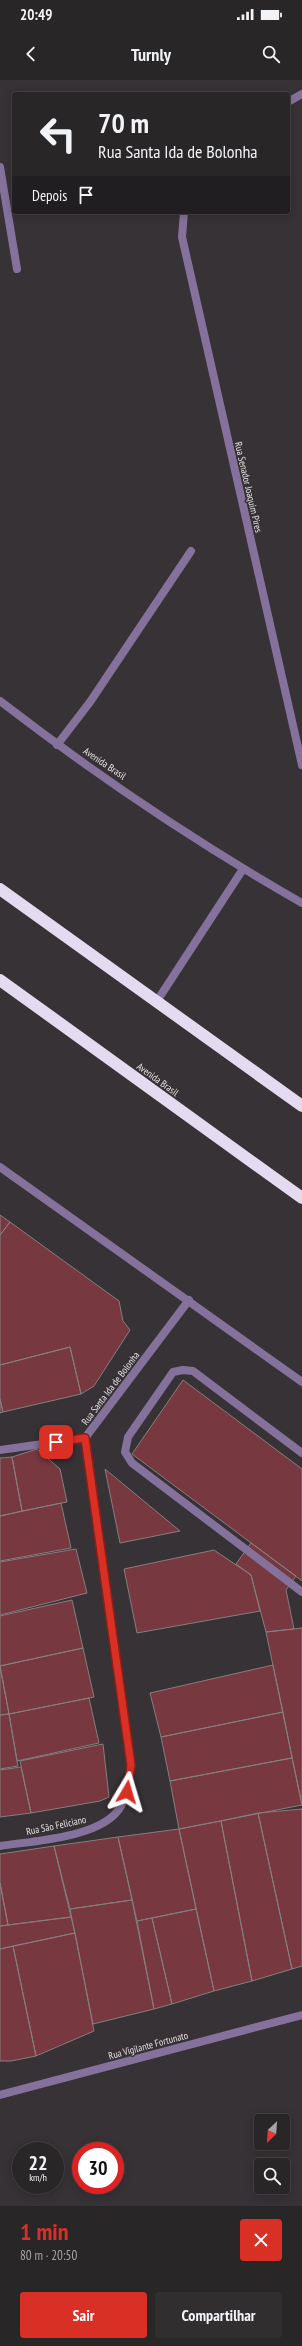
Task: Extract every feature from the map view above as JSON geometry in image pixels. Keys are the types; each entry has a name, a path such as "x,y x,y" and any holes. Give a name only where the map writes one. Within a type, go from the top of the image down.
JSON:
{"highway":[{"path":"0,889 302,1106"},
{"name":"Avenida Brasil","path":"0,980 302,1198"}],"street":[{"path":"290,101 302,94"},
{"path":"0,167 17,269"},
{"name":"Rua Senador Joaquim Pires","path":"184,214 182,237 302,766"},
{"path":"57,745 90,702 191,551"},
{"name":"Avenida Brasil","path":"0,701 57,745 244,869 302,903"},
{"path":"157,1001 244,869"},
{"path":"0,1167 189,1300 302,1382"},
{"name":"Rua Santa Ida de Bolonha","path":"0,1450 85,1438 189,1300"},
{"path":"302,1453 193,1371 183,1370 173,1372 128,1437 124,1452 132,1463 302,1592"},
{"name":"Rua São Feliciano","path":"0,1846 75,1833 98,1826 115,1814 127,1792 131,1765 85,1438"},
{"name":"Rua Vigilante Fortunato","path":"0,2095 302,2015"}],"building":[{"path":"0,1215 10,1222 0,1235"},
{"path":"10,1222 119,1301 123,1321 130,1330 94,1386 81,1394 70,1347 0,1365 0,1235"},
{"path":"70,1347 81,1394 3,1412 0,1399 0,1365"},
{"path":"183,1380 302,1469 302,1581 132,1454"},
{"path":"0,1399 3,1412 0,1413"},
{"path":"37,1449 60,1469 67,1502 22,1511 12,1457"},
{"path":"12,1457 22,1511 0,1516 0,1458"},
{"path":"105,1469 180,1531 120,1543"},
{"path":"61,1503 71,1548 0,1561 0,1516"},
{"path":"251,1543 296,1576 286,1590 294,1629 266,1632 251,1575 236,1564"},
{"path":"76,1549 87,1593 0,1615 0,1562"},
{"path":"214,1550 251,1575 260,1611 137,1633 124,1569"},
{"path":"72,1600 83,1648 0,1666 0,1616"},
{"path":"302,1628 302,1805 266,1632"},
{"path":"83,1648 94,1697 9,1714 0,1666"},
{"path":"273,1665 283,1712 161,1737 150,1693"},
{"path":"0,1666 9,1714 0,1715"},
{"path":"89,1698 99,1743 17,1761 9,1714"},
{"path":"283,1712 292,1758 170,1781 161,1737"},
{"path":"9,1714 18,1766 0,1769 0,1715"},
{"path":"103,1744 109,1797 100,1801 31,1813 20,1761"},
{"path":"292,1758 302,1805 179,1829 170,1781"},
{"path":"21,1767 31,1813 0,1817 0,1770"},
{"path":"302,1809 302,1966 292,1969 258,1813"},
{"path":"258,1813 292,1969 252,1981 221,1821"},
{"path":"221,1821 252,1981 214,1991 179,1829"},
{"path":"179,1829 196,1909 137,1921 118,1837"},
{"path":"118,1837 132,1900 70,1909 54,1846"},
{"path":"54,1846 71,1917 8,1925 0,1883 0,1854"},
{"path":"0,1883 8,1925 0,1926"},
{"path":"132,1900 154,2009 93,2024 70,1909"},
{"path":"196,1909 214,1991 172,2004 152,1918"},
{"path":"71,1917 75,1933 0,1949 0,1926"},
{"path":"152,1918 172,2004 154,2009 137,1921"},
{"path":"75,1933 94,2031 36,2056 13,1946"},
{"path":"13,1946 36,2056 11,2061 0,2061 0,1949"}],"route":[{"path":"56,1442 85,1438 131,1765 127,1792"}]}
